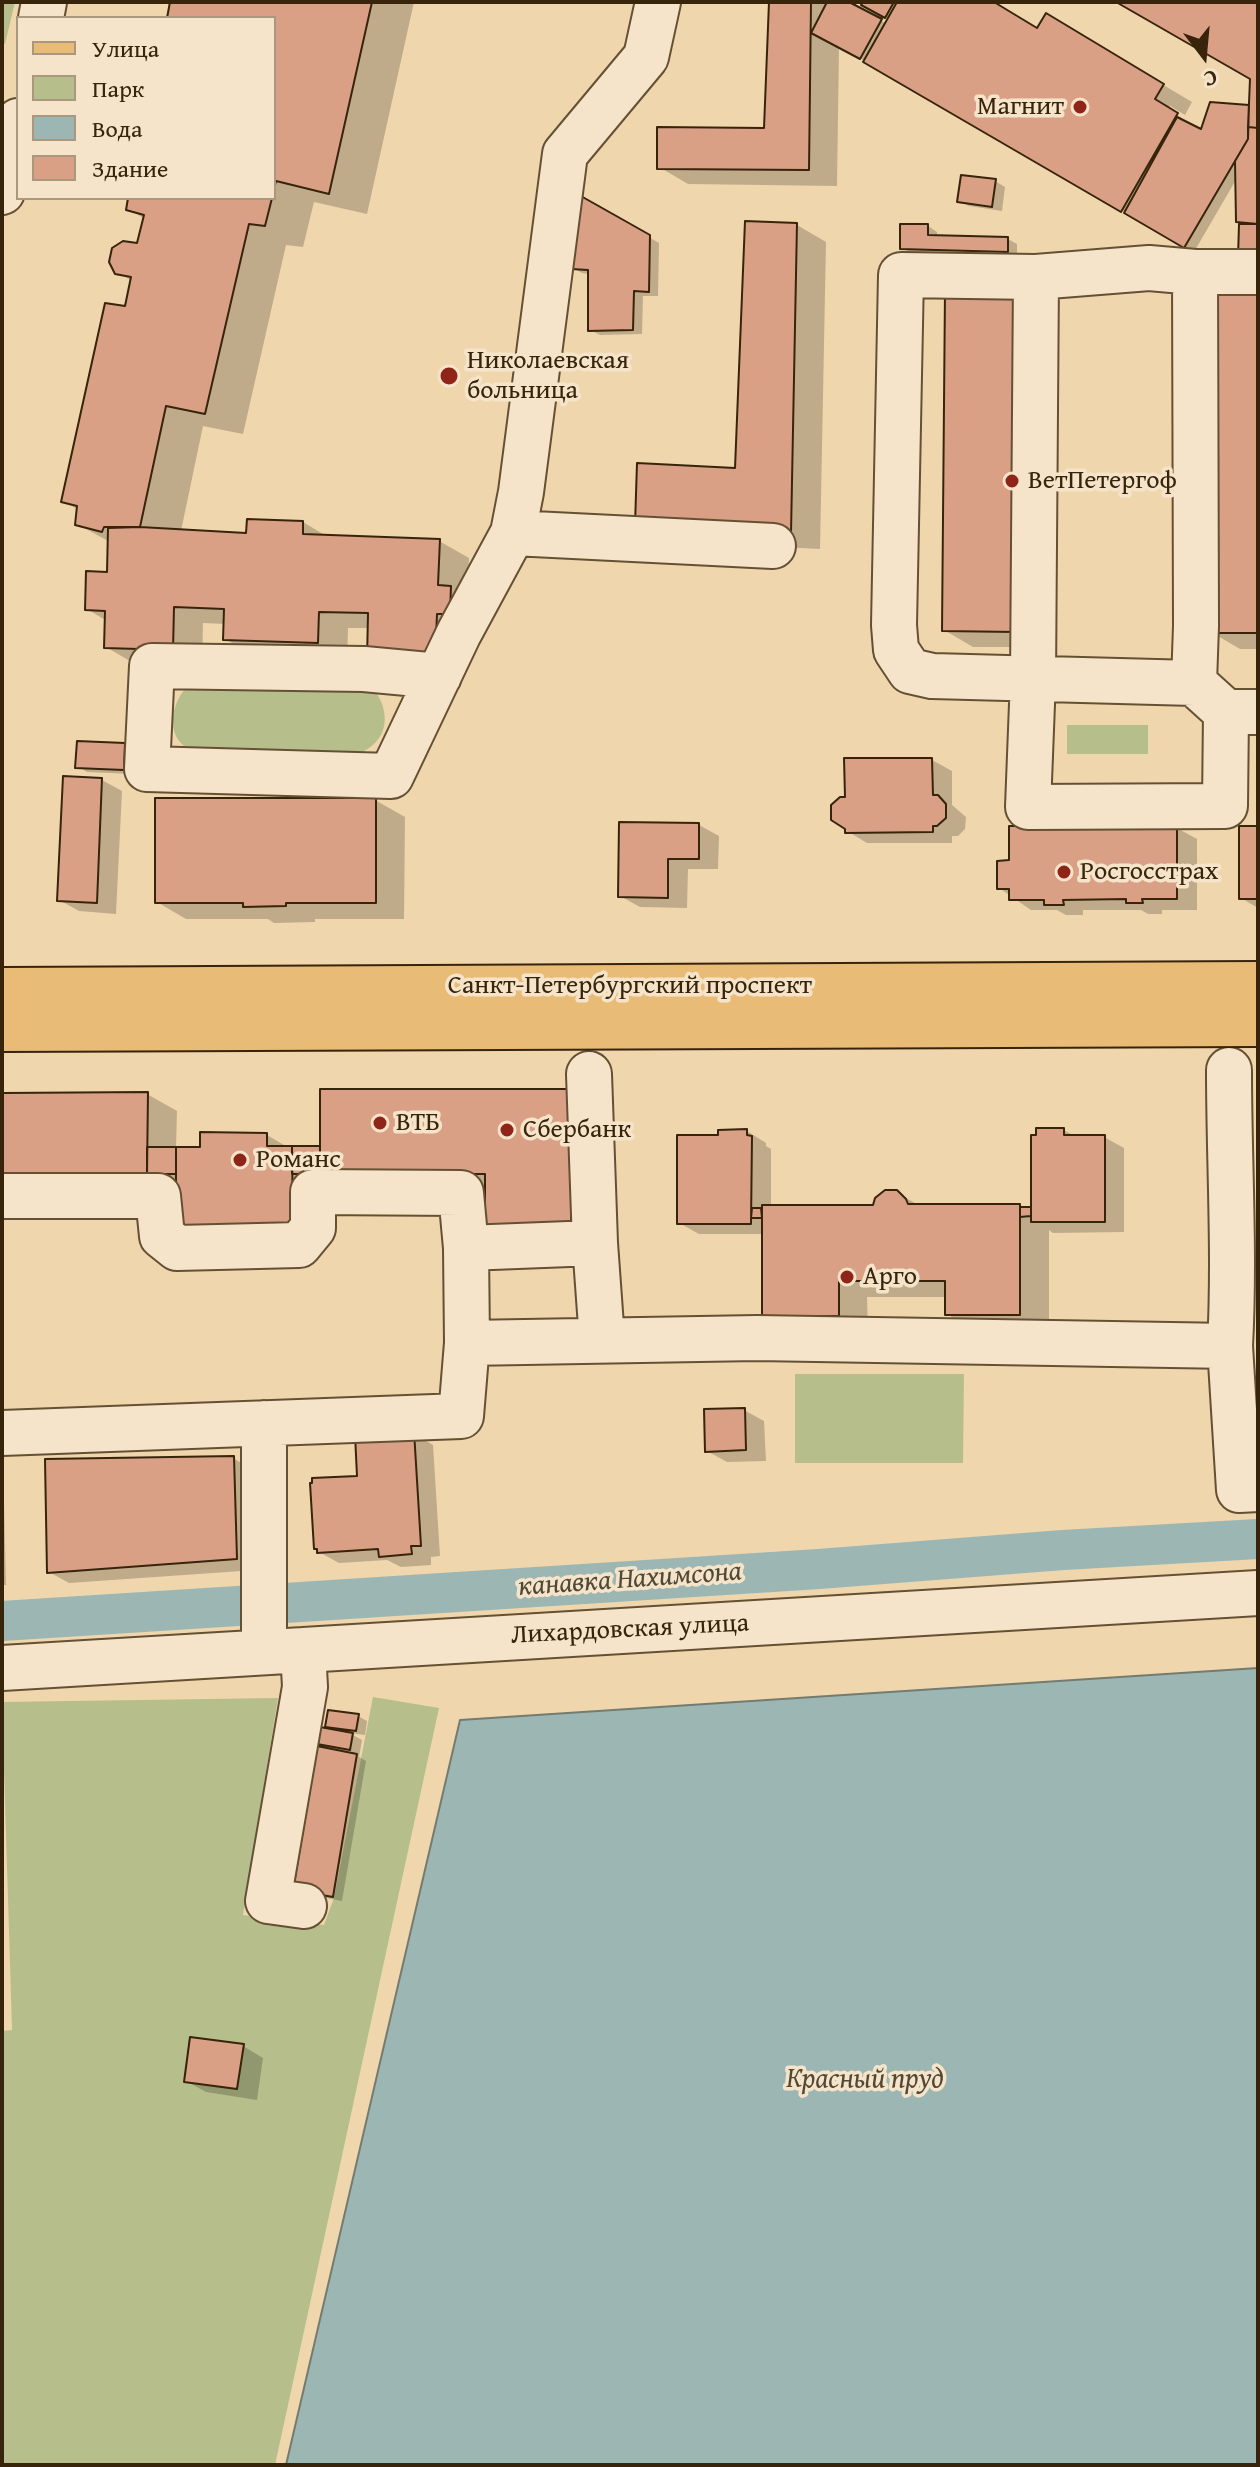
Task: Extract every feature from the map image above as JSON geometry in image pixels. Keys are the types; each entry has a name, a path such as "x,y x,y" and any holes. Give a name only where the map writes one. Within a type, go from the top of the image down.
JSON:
{"main road":[{"name":"Санкт-Петербургский проспект","path":"2,990 1258,984"},
{"name":"Санкт-Петербургский проспект","path":"2,1029 1258,1024"}],"street":[{"path":"439,676 364,669 152,666 147,769 391,776 439,676 459,633 513,533 565,154 646,57 658,2"},
{"path":"1036,277 1033,678 1028,807 1225,806 1242,712 1194,683 1033,678 932,676 910,671 896,650 901,275 1036,277 1149,268 1258,272"},
{"path":"1194,683 1195,272"},
{"path":"513,533 773,546"},
{"path":"1229,1070 1230,1346 1239,1490 1258,1489"},
{"path":"589,1074 602,1340"},
{"path":"2,1196 158,1196 162,1236 177,1248 299,1245 313,1228 313,1192 461,1193 466,1248 467,1343 461,1416 2,1433"},
{"path":"466,1248 595,1243"},
{"path":"467,1343 757,1338 1230,1346"},
{"path":"264,1423 265,1580 277,1643 305,1687 268,1901 304,1906"},
{"name":"Лихардовская улица","path":"2,1668 277,1643 1258,1593"}],"green space":[{"path":"2,2 15,2 5,44 2,43"},
{"path":"370,685 381,702 385,721 379,739 362,752 196,750 184,746 174,732 175,707 188,686"},
{"path":"1067,725 1148,725 1148,754 1067,754"},
{"path":"795,1374 964,1374 963,1463 795,1463"},
{"path":"373,1697 439,1708 275,2465 2,2465 2,2031 12,2030 2,1702 278,1698 243,1915 324,1925 334,1898"}],"water":[{"name":"Красный пруд","path":"1258,1668 1258,2465 286,2465 460,1720"}],"building":[{"path":"170,2 372,2 329,194 276,181 276,16 167,16"},
{"path":"769,2 811,2 809,170 657,169 657,127 764,128"},
{"path":"827,2 849,2 882,19 860,59 811,33"},
{"path":"863,2 894,2 885,18 861,5"},
{"path":"897,2 994,2 1037,28 1046,13 1164,84 1155,99 1178,113 1121,212 863,62"},
{"path":"1116,2 1258,2 1258,128 1248,127 1250,79"},
{"path":"1210,102 1249,105 1248,139 1184,248 1124,213 1177,117 1201,129"},
{"path":"1248,127 1258,128 1258,224 1236,222 1235,161 1248,139"},
{"path":"961,175 996,179 992,207 957,202"},
{"path":"572,191 650,235 649,292 634,291 633,330 588,331 588,270 571,269"},
{"path":"128,200 272,200 265,226 249,224 205,414 166,406 140,527 104,527 102,532 75,525 77,506 61,502 105,303 125,306 131,277 115,274 109,262 112,248 123,241 137,243 144,215 126,210"},
{"path":"745,221 797,223 791,533 635,525 637,463 735,468"},
{"path":"900,224 928,224 928,235 1008,237 1008,252 900,249"},
{"path":"1239,224 1258,224 1258,258 1238,258"},
{"path":"945,290 1019,291 1016,632 942,631"},
{"path":"1212,292 1258,293 1258,633 1209,633"},
{"path":"247,519 303,521 303,534 440,539 438,585 451,586 450,614 437,614 435,662 367,660 368,613 319,612 318,643 223,640 224,609 174,607 173,650 104,648 105,611 85,610 86,571 107,572 108,528 246,533"},
{"path":"77,741 125,743 124,770 75,768"},
{"path":"844,758 932,758 933,795 938,795 946,804 946,818 933,826 933,832 845,833 845,829 831,820 831,805 840,797 845,797"},
{"path":"63,776 102,778 97,903 57,901"},
{"path":"155,798 376,798 376,903 286,903 286,906 243,907 243,903 155,903"},
{"path":"619,822 699,823 699,859 668,859 668,898 618,897"},
{"path":"1009,826 1177,826 1177,899 1142,899 1143,903 1126,903 1126,899 1063,900 1064,905 1044,905 1044,900 1009,900 1009,889 997,889 997,861 1009,860"},
{"path":"1239,826 1258,826 1258,899 1239,899"},
{"path":"320,1089 571,1089 571,1226 485,1226 485,1174 320,1174"},
{"path":"148,1092 147,1174 2,1176 2,1093"},
{"path":"1036,1128 1064,1128 1064,1135 1105,1135 1105,1222 1031,1222 1031,1135 1036,1135"},
{"path":"747,1129 747,1135 752,1136 751,1224 677,1224 677,1135 718,1135 718,1130"},
{"path":"200,1132 267,1133 267,1146 292,1146 293,1230 176,1230 176,1147 200,1147"},
{"path":"292,1146 320,1146 320,1174 292,1174"},
{"path":"147,1147 176,1147 176,1174 147,1174"},
{"path":"885,1190 897,1190 908,1204 1020,1204 1020,1315 945,1315 945,1281 839,1281 839,1316 762,1316 762,1205 873,1205 875,1198"},
{"path":"1020,1207 1031,1207 1031,1216 1020,1217"},
{"path":"752,1208 761,1208 762,1218 751,1218"},
{"path":"745,1408 746,1450 705,1452 704,1409"},
{"path":"414,1431 421,1546 411,1546 412,1554 379,1557 378,1549 317,1553 314,1549 312,1478 357,1476 355,1435"},
{"path":"234,1456 237,1559 47,1573 45,1459"},
{"path":"328,1710 359,1714 356,1731 325,1727"},
{"path":"320,1727 353,1733 350,1750 317,1744"},
{"path":"317,1746 357,1754 333,1897 293,1890"},
{"path":"190,2037 244,2044 237,2089 184,2082"}],"waterway":[{"name":"канавка Нахимсона","path":"2,1621 1258,1539"}],"place":[{"name":"Магнит","path":"1080,107"},
{"name":"Николаевская больница","path":"449,376"},
{"name":"ВетПетергоф","path":"1012,481"},
{"name":"Росгосстрах","path":"1064,872"},
{"name":"ВТБ","path":"380,1123"},
{"name":"Сбербанк","path":"507,1130"},
{"name":"Романс","path":"240,1160"},
{"name":"Арго","path":"847,1277"}]}
